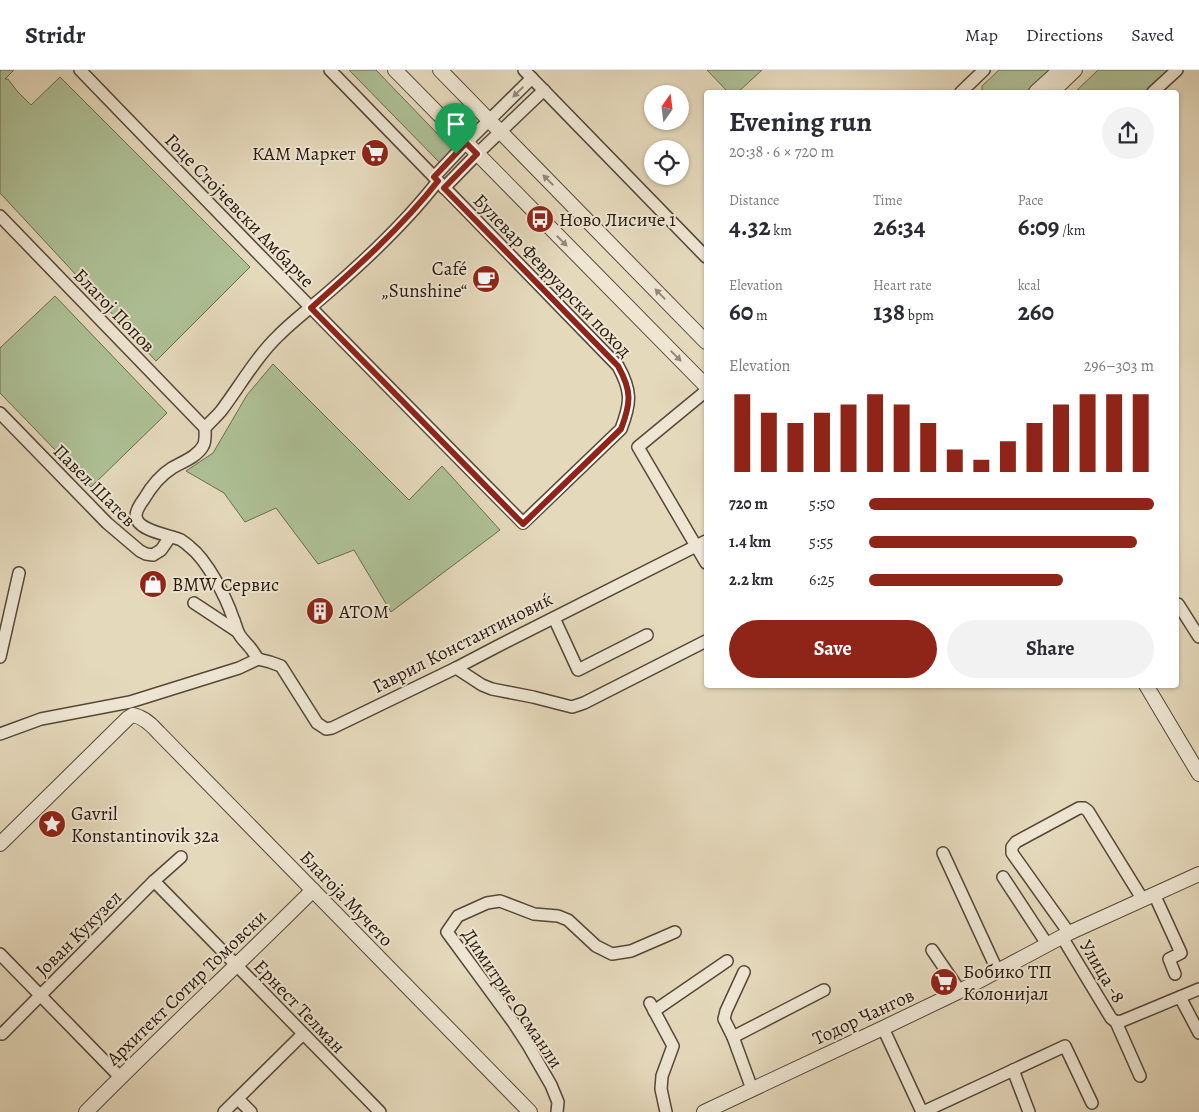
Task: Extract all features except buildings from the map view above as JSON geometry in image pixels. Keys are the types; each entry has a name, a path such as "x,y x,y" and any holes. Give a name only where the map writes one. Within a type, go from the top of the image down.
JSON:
{"street":[{"name":"Гоце Стојчевски Амбарче","path":"80,70 523,524"},
{"path":"330,70 439,182"},
{"path":"395,70 704,384"},
{"path":"440,70 704,340"},
{"path":"966,90 984,70"},
{"path":"1038,90 1060,70"},
{"path":"1054,90 1075,70"},
{"path":"1155,90 1177,70"},
{"path":"0,734 40,719 130,702 238,668 258,659 251,648 243,641 216,580 203,561 191,547 181,540 151,531 143,526 136,516 138,510 147,494 161,477 170,469 196,454 202,447 205,440 205,428 220,412 245,376 277,336 311,308 381,244 420,204 439,182 466,143 489,120 528,74 704,255"},
{"path":"439,182 477,154 544,90"},
{"name":"Булевар Февруарски поход","path":"439,182 618,366 628,387 628,410 621,429 523,524"},
{"name":"Благој Попов","path":"0,216 205,428"},
{"path":"702,543 638,447 704,393"},
{"name":"Павел Шатев","path":"0,413 107,523 140,551 153,555 161,550 170,537"},
{"name":"Гаврил Константиновиќ","path":"258,659 281,666 317,723 326,729 332,728 456,668 702,543"},
{"path":"0,657 19,573"},
{"path":"194,603 238,632"},
{"path":"1179,606 1199,637"},
{"path":"554,618 578,670 647,635"},
{"path":"456,668 486,688 533,696 572,707 584,703 704,642"},
{"path":"1148,688 1199,774"},
{"name":"Благоја Мучето","path":"0,844 128,718 133,715 144,720 160,733 530,1112"},
{"name":"Улица -8","path":"1140,1076 1116,1022 1111,1018 1066,935 1012,853 1012,847 1016,842 1079,808 1084,808 1148,897"},
{"path":"943,853 998,972"},
{"name":"Јован Кукузел","path":"2,1034 154,881 181,857"},
{"name":"Тодор Чангов","path":"704,1112 960,991 1047,944 1199,874"},
{"path":"1003,877 1047,944"},
{"name":"Ернест Телман","path":"154,881 380,1112"},
{"name":"Архитект Сотир Томовски","path":"86,1112 313,890"},
{"path":"1148,897 1181,953 1169,959 1175,974"},
{"name":"Димитрие Османли","path":"557,1112 558,1102 551,1085 528,1045 447,932 458,916 486,903 500,901 534,914 558,916 568,920 596,946 612,954 632,951 675,932"},
{"path":"932,950 960,991"},
{"path":"0,954 120,1077"},
{"path":"666,1112 661,1089 662,1076 675,1042 652,1007 727,961"},
{"path":"744,972 724,1019 733,1037 752,1089"},
{"path":"1116,1022 1199,989"},
{"path":"733,1037 824,990"},
{"path":"1180,998 1199,1033"},
{"path":"883,1028 922,1112 1065,1046 1092,1103"},
{"path":"224,1112 303,1034"},
{"path":"1013,1070 1029,1112"},
{"path":"238,1099 251,1112"}],"green space":[{"path":"0,70 14,70 5,79 8,79 31,105 60,77 250,267 156,361 0,193"},
{"path":"349,70 376,70 453,150 440,163"},
{"path":"707,70 762,70 740,90 726,90"},
{"path":"999,70 1050,70 1029,90 982,90 982,86"},
{"path":"1098,70 1177,70 1155,90 1077,90"},
{"path":"55,296 167,413 91,487 0,393 0,348"},
{"path":"273,364 409,500 442,466 500,530 391,612 354,550 318,564 276,508 245,522 224,493 186,471 213,453 247,395"}],"place":[{"name":"КАМ Маркет","path":"375,153"},
{"name":"Ново Лисиче 1","path":"540,219"},
{"name":"Café „Sunshine“","path":"486,279"},
{"name":"BMW Сервис","path":"153,584"},
{"name":"АТОМ","path":"320,611"},
{"name":"Gavril Konstantinovik 32a","path":"52,824"},
{"name":"Бобико ТП Колонијал","path":"944,982"}],"route":[{"path":"466,143 477,154 444,188 618,366 628,387 628,410 621,429 523,524 311,308 362,263 420,204 438,181 434,177 456,154 466,143"}]}
